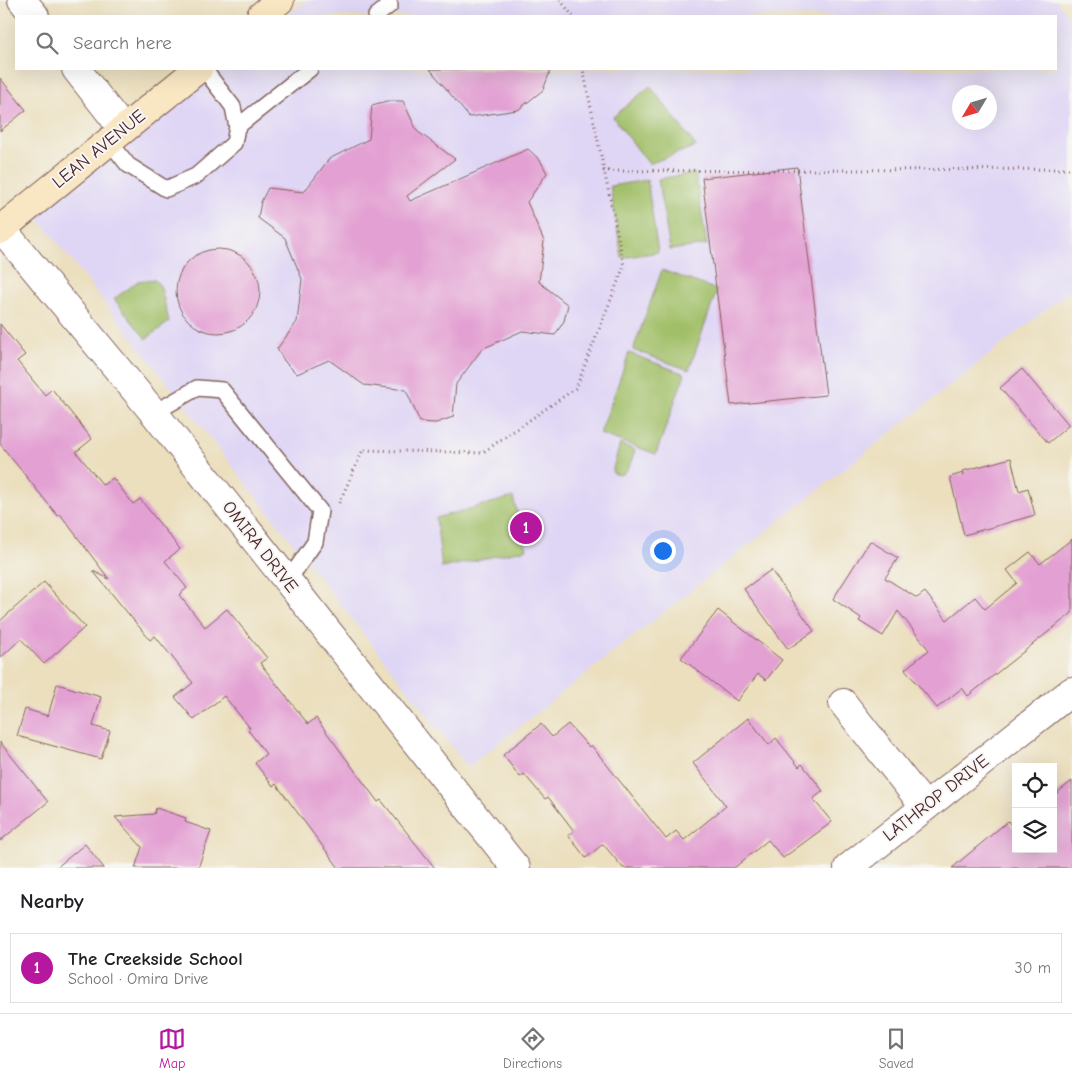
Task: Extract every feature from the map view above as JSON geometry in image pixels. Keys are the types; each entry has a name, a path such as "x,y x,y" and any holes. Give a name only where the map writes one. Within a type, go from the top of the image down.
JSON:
{"street":[{"path":"22,0 33,15"},
{"path":"262,15 280,0"},
{"path":"77,70 116,135"},
{"name":"LEAN AVENUE","path":"1,229 197,70"},
{"name":"OMIRA DRIVE","path":"1,229 154,413 516,868"},
{"name":"LATHROP DRIVE","path":"848,868 1072,691"},
{"path":"843,703 924,807"}],"lane":[{"path":"377,15 390,5 386,0"},
{"path":"116,135 128,165 166,189 196,176 234,143 237,127 233,107 205,70"},
{"path":"237,127 309,70"},
{"path":"154,413 197,388 222,390 320,512 315,542 287,582"}],"path":[{"path":"560,0 572,15"},
{"path":"338,505 363,450 482,453 576,388 624,266 583,70"},
{"path":"603,171 1072,169"}],"shaded area":[{"path":"308,0 1056,0 1072,21 1072,289 468,767 35,214 219,70 1057,70 1057,15 288,15"}],"green space":[{"path":"650,86 696,146 649,164 613,117"},
{"path":"695,173 707,245 670,250 658,179"},
{"path":"647,180 658,252 622,258 610,186"},
{"path":"662,270 717,290 689,370 633,350"},
{"path":"154,279 161,287 169,322 146,339 114,299 138,281"},
{"path":"629,353 685,374 656,454 600,434"},
{"path":"620,444 635,450 628,469 621,474 617,474 612,472"},
{"path":"513,497 527,549 442,568 436,518"}],"building":[{"path":"431,70 551,70 543,90 518,110 469,117"},
{"path":"0,78 26,110 0,131"},
{"path":"387,101 403,101 417,131 455,159 407,196 410,201 528,149 540,160 547,173 527,202 544,241 539,282 568,305 564,321 555,335 522,331 482,349 456,384 453,417 436,423 420,422 406,390 364,385 329,360 297,374 285,362 277,349 297,322 302,279 285,238 258,218 261,202 268,188 304,192 329,159 369,139 372,105"},
{"path":"797,167 826,395 731,405 702,178"},
{"path":"218,249 234,252 248,261 257,275 260,291 257,307 248,321 234,330 218,333 202,330 188,321 179,307 176,291 179,275 188,261 202,252"},
{"path":"0,324 25,355 17,361 45,395 52,389 92,439 76,452 103,485 113,478 133,504 140,499 180,549 165,561 187,588 179,595 205,627 227,609 267,658 260,663 308,724 316,718 378,802 381,800 435,868 339,868 276,784 273,786 255,763 266,754 248,730 250,728 224,696 194,720 175,697 193,683 155,636 150,640 93,571 109,579 60,514 58,516 0,444"},
{"path":"1022,369 1069,425 1048,443 1000,388"},
{"path":"1011,458 1019,491 1028,488 1035,515 964,535 950,477 963,473 964,475 963,471"},
{"path":"1072,539 1072,613 968,696 962,688 937,708 905,669 929,650 898,611 883,636 859,621 861,618 833,599 870,541 898,558 885,578 917,598 925,592 947,620 975,597 985,609 1017,583 1007,570 1030,552 1040,564"},
{"path":"771,570 814,631 788,649 744,589"},
{"path":"44,582 85,627 44,664 21,639 0,658 0,621"},
{"path":"718,610 782,660 766,680 758,674 737,701 681,658"},
{"path":"57,684 101,697 93,726 110,731 101,759 17,736 25,709 48,716"},
{"path":"748,718 769,745 776,738 799,767 802,764 823,791 813,799 832,822 783,858 768,840 734,868 623,868 603,844 586,858 568,835 574,831 548,797 545,799 524,774 520,777 503,755 541,724 552,737 568,724 589,747 591,745 666,839 676,831 684,840 726,806 693,763"},
{"path":"0,742 48,802 0,841"},
{"path":"1072,781 1072,868 952,868 1008,821 1012,826 1012,853 1057,853 1057,793"},
{"path":"156,808 186,818 185,822 211,831 198,868 135,868 142,847 115,817 154,814"},
{"path":"85,844 104,868 56,868"}],"place":[{"name":"The Creekside School","path":"526,528"}]}
